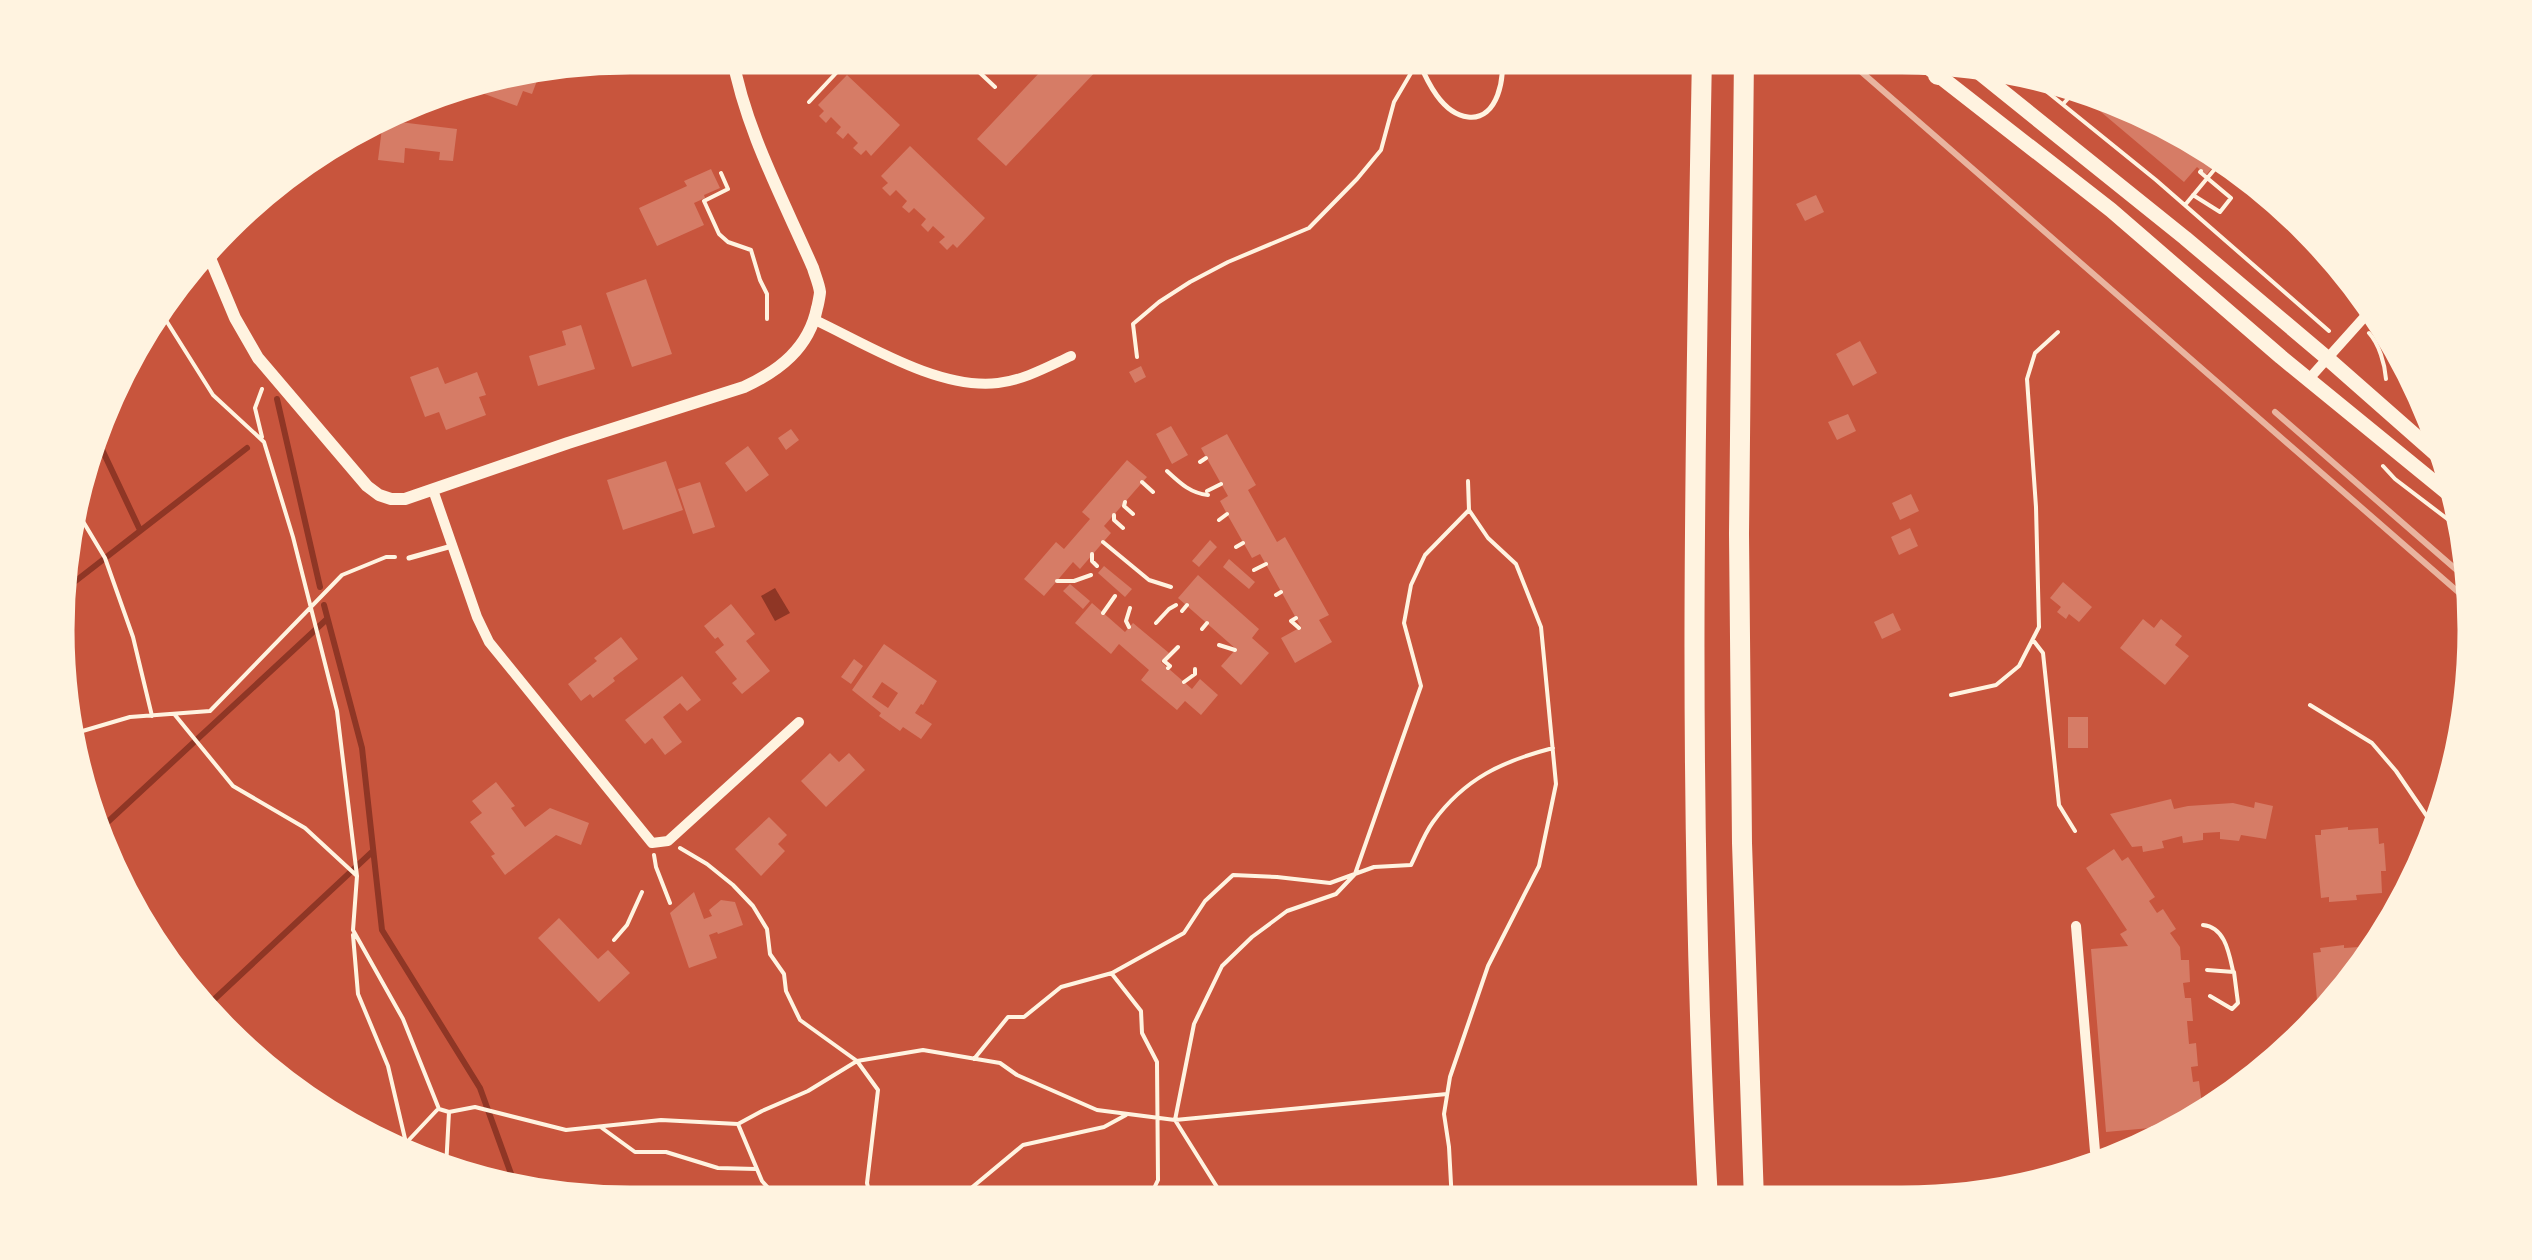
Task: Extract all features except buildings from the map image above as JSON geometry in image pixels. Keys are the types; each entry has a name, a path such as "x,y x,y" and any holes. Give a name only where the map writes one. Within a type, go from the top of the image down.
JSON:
{"highway":[{"path":"1702,72 1693,534 1696,862 1707,1188"},
{"path":"1744,72 1739,534 1742,843 1754,1188"}],"main road":[{"path":"1950,75 2308,380 2441,488"},
{"path":"1987,79 2185,238 2429,449"}],"street":[{"path":"211,262 235,318 258,358 367,486 391,499 432,490 744,387 784,364 802,345 815,320 820,293 814,268 749,118 735,72"},
{"path":"2308,380 2364,317"},
{"path":"815,320 956,382 998,383 1025,378 1070,356"},
{"path":"432,490 476,616 489,642 652,844 668,841 798,722"},
{"path":"2076,926 2093,1074 2095,1152"}],"lane":[{"path":"1424,72 1428,84 1448,108 1467,117 1490,108 1499,92 1503,72"},
{"path":"409,558 452,546"}],"path":[{"path":"809,102 835,72"},
{"path":"978,72 995,87"},
{"path":"1137,357 1133,324 1159,302 1228,262 1308,228 1357,179 1381,150 1394,102 1411,72"},
{"path":"2048,92 2342,342"},
{"path":"2063,104 2069,98"},
{"path":"2185,205 2215,168"},
{"path":"2193,195 2220,212 2232,198 2201,170"},
{"path":"721,173 728,190 704,201 719,234 728,242 751,250 768,294 767,320"},
{"path":"165,321 212,395 264,442"},
{"path":"1951,695 1996,685 2019,666 2040,627 2028,379 2036,353 2058,332"},
{"path":"2379,351 2386,379"},
{"path":"274,376 261,391 256,408 337,711 357,876 353,930 358,994 388,1066 405,1140"},
{"path":"1200,462 1206,458"},
{"path":"1168,470 1185,488 1198,494 1208,493 1221,484"},
{"path":"1451,1188 1444,1114 1450,1077 1488,966 1539,866 1556,784 1540,626 1516,564 1488,538 1469,510 1468,480"},
{"path":"1142,482 1153,492"},
{"path":"1125,502 1124,506 1133,514"},
{"path":"1218,1188 1175,1120 1194,1024 1222,966 1252,936 1288,911 1336,894 1355,874 1421,686 1404,624 1411,584 1425,555 1469,510"},
{"path":"1114,514 1114,520 1123,528"},
{"path":"1219,520 1227,514"},
{"path":"83,521 105,558 133,637 152,716"},
{"path":"1103,542 1150,580 1171,587"},
{"path":"1236,547 1243,542"},
{"path":"1092,554 1097,566"},
{"path":"82,731 130,718 210,711 342,575 386,556 409,558"},
{"path":"1254,570 1266,564"},
{"path":"1068,576 1074,581"},
{"path":"1057,581 1091,576"},
{"path":"1103,613 1115,596"},
{"path":"1156,624 1176,605"},
{"path":"1182,611 1187,606"},
{"path":"1115,623 1127,624 1130,608"},
{"path":"1296,618 1291,620 1299,628"},
{"path":"1202,629 1207,624"},
{"path":"2032,640 2043,653 2058,805 2075,831"},
{"path":"1229,642 1219,645 1235,650"},
{"path":"1168,668 1164,661 1178,647"},
{"path":"1194,686 1195,669"},
{"path":"1184,682 1192,677"},
{"path":"2310,705 2372,742 2427,816"},
{"path":"174,714 233,786 305,828 357,876"},
{"path":"974,1059 1008,1017 1024,1017 1060,987 1112,973 1184,933 1206,901 1233,875 1330,883 1374,867 1411,865 1433,822 1473,780 1520,756 1553,748"},
{"path":"668,841 707,864 753,906 767,929 770,954 784,974 786,991 800,1020 857,1061 878,1090 869,1188"},
{"path":"652,844 670,903"},
{"path":"614,940 627,924 642,892"},
{"path":"2203,925 2217,930 2227,948 2238,1003 2232,1010 2210,996"},
{"path":"353,930 403,1020 439,1108 449,1112 475,1107 566,1130 661,1120 738,1124 808,1092 857,1061 923,1050 1000,1063 1017,1075 1097,1110 1175,1120 1447,1094"},
{"path":"2208,970 2234,972"},
{"path":"1112,973 1140,1011 1142,1033 1156,1062 1158,1180 1154,1188"},
{"path":"408,1141 439,1108"},
{"path":"446,1156 449,1112"},
{"path":"971,1188 1023,1145 1104,1127 1128,1114"},
{"path":"738,1124 768,1188"},
{"path":"600,1127 635,1152 666,1152 718,1168 756,1168"}],"shaded area":[{"path":"775,588 790,613 775,621 761,596"}],"waterway":[{"path":"277,399 320,587"},
{"path":"75,581 247,448"},
{"path":"102,450 140,530"},
{"path":"324,605 362,748 382,930 480,1088 511,1175"},
{"path":"107,823 327,619"},
{"path":"213,1000 372,852"}],"railway":[{"path":"1862,72 2458,592"},
{"path":"2275,412 2456,569"}]}
